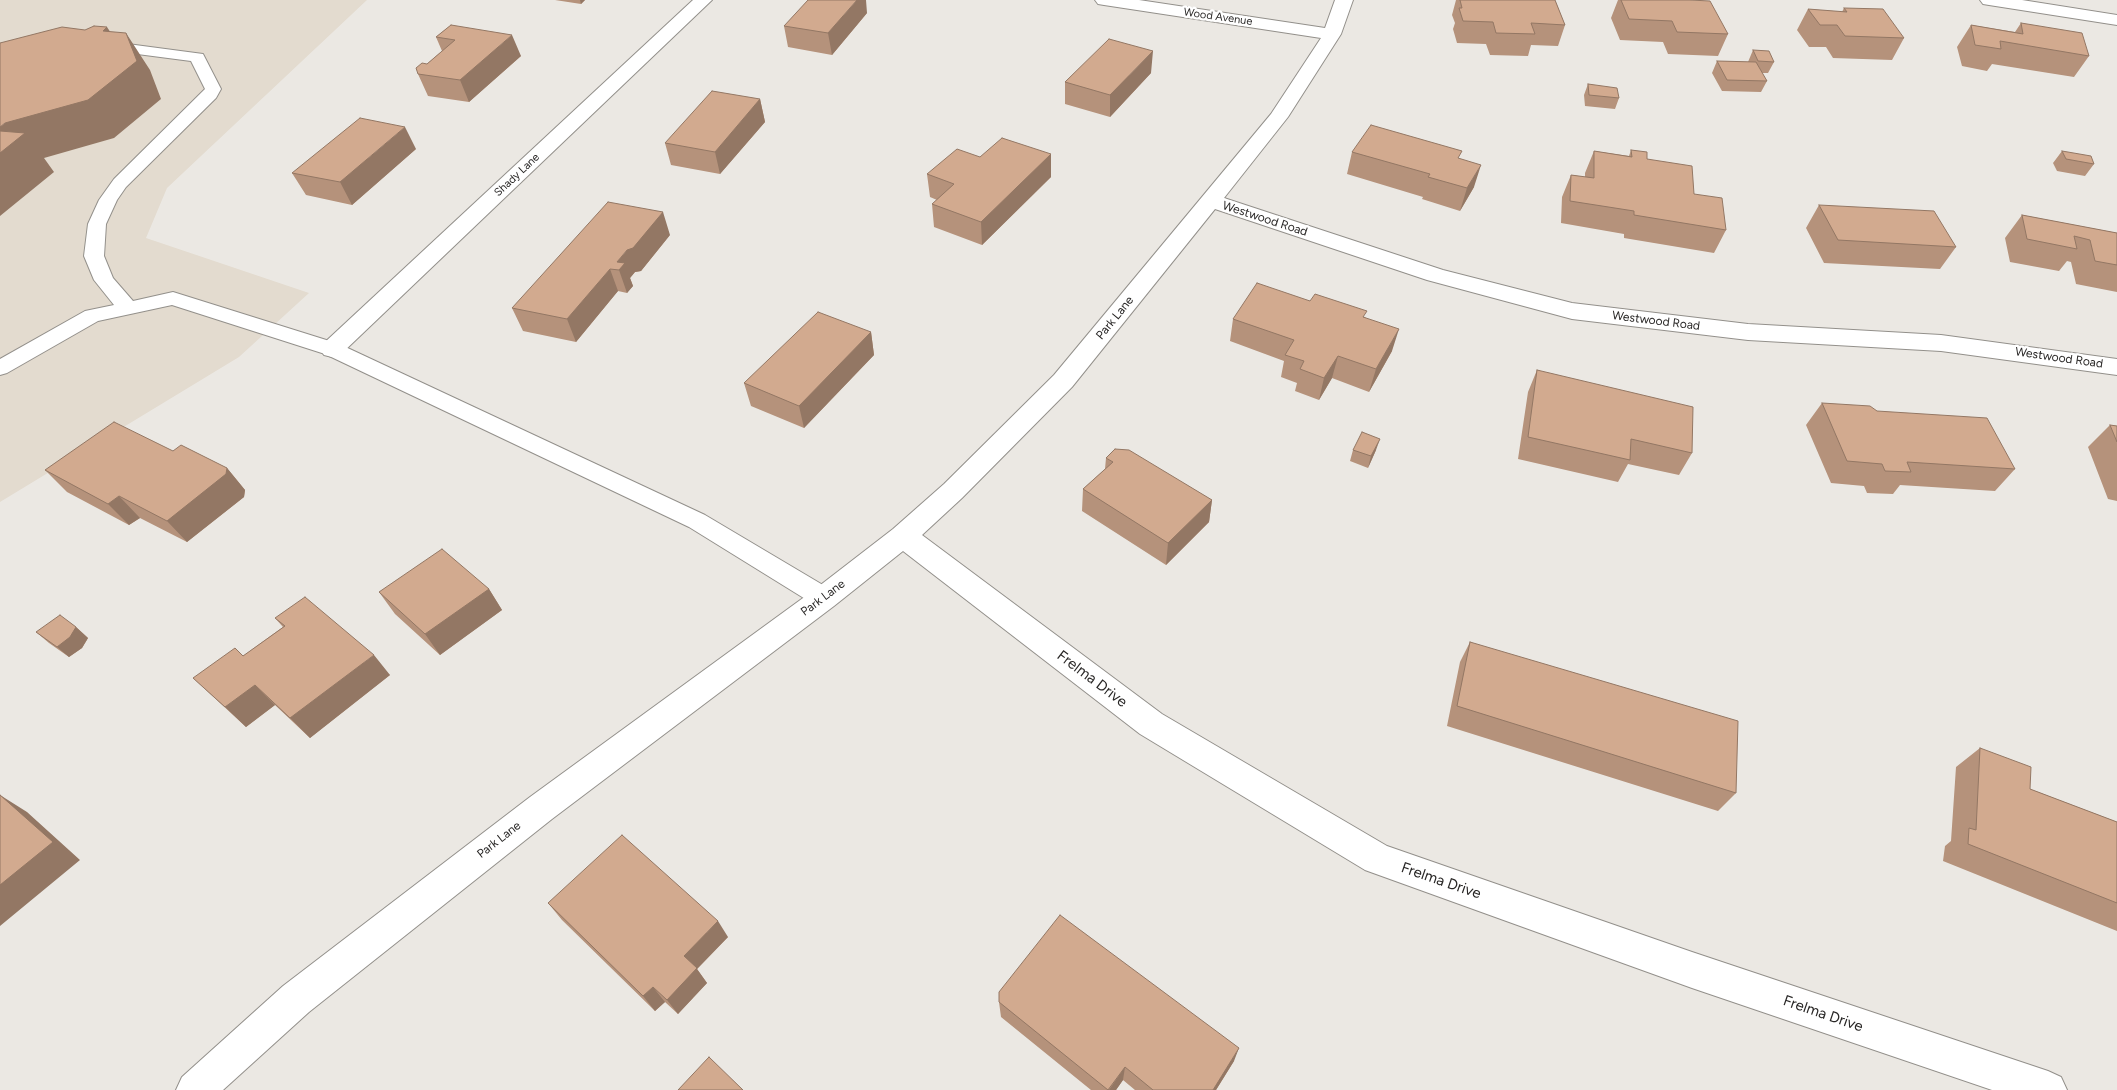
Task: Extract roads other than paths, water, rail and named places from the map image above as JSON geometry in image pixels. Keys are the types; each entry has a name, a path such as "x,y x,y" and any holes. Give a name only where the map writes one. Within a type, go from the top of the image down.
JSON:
{"street":[{"name":"Shady Lane","path":"332,349 702,0"},
{"name":"Wood Avenue","path":"1104,0 1332,34"},
{"name":"Park Lane","path":"195,1090 296,999 541,808 824,598 903,536 954,491 1063,381 1278,117 1332,34 1344,0"},
{"path":"1990,0 2117,20"},
{"name":"Westwood Road","path":"1210,200 1435,275 1572,311 1748,332 1941,343 2117,367"},
{"name":"Frelma Drive","path":"903,536 1150,724 1377,859 1692,970 2048,1090"}],"lane":[{"path":"93,46 185,54 197,57 213,89 210,95 120,183 108,200 97,224 94,256 104,280 128,308"},
{"path":"0,368 92,316 173,298 332,349 697,521 824,598"}]}
